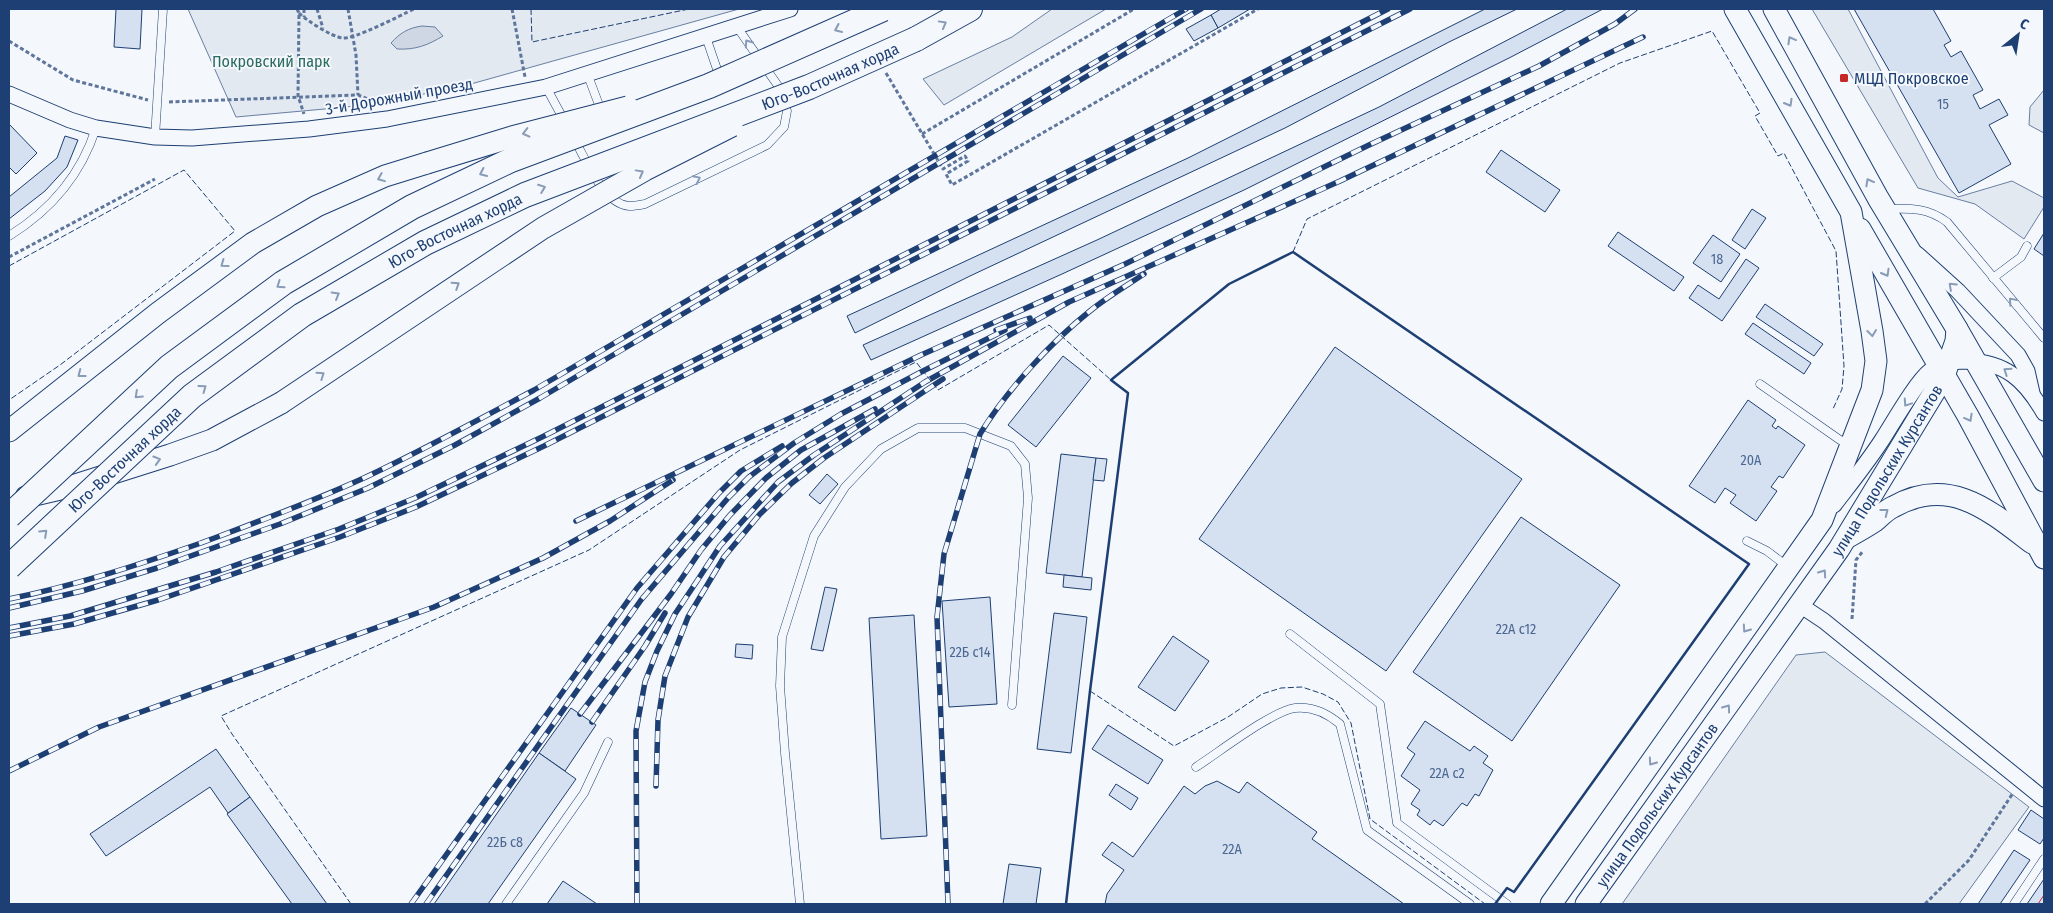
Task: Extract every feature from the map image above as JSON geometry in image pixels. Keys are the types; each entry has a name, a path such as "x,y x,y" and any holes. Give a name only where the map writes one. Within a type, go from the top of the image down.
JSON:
{"main road":[{"path":"9,516 169,367 282,283 412,206 510,160 709,86 883,9"},
{"name":"Юго-Восточная хорда","path":"9,567 192,396 302,315 424,243 525,195 809,87 916,39 970,9"},
{"name":"улица Подольских Курсантов","path":"1550,904 1790,568 1822,520 1872,390 1876,361 1852,216 1734,9"},
{"path":"1776,11 1885,209 1957,329 2044,481"},
{"path":"9,431 158,313 253,242 317,206 385,176 512,137 709,86"},
{"path":"9,501 69,487 212,440 281,403 543,228 645,170 809,87"},
{"path":"1852,216 1944,368 2041,553"},
{"name":"улица Подольских Курсантов","path":"1586,904 1845,540 1944,368 1956,341 1957,329"},
{"path":"1845,540 1892,507 1909,500 1926,495 1953,496 1972,501 1992,512 2041,553"}],"street":[{"name":"3-й Дорожный проезд","path":"9,94 70,120 96,128 155,137 192,138 309,129 387,119 546,87 790,9"},
{"path":"1907,244 1958,291 2018,355 2027,371 2032,392 2044,413"},
{"path":"1822,520 1880,443 1925,376 1944,368 1975,361 1993,364 2006,370 2032,392"},
{"path":"1800,605 1824,621 2044,799"}],"lane":[{"path":"155,137 163,9"},
{"path":"546,87 600,186 613,200 628,206 645,204 767,145 784,128 788,111 781,90 737,27"},
{"path":"587,73 607,128 723,87 706,37"},
{"path":"9,236 60,194 78,170 90,147 96,128"},
{"path":"1885,209 1916,208 1938,215 1947,222 2044,338"},
{"path":"1993,278 2021,257 2027,246"},
{"path":"1760,384 1840,440 1852,444"},
{"path":"800,904 780,686 782,637 814,536 840,495 882,449 918,428 965,428 1011,446 1025,464 1028,498 1012,705"},
{"path":"1747,541 1767,551 1790,568"},
{"path":"1290,634 1380,704 1397,823 1507,904"},
{"path":"1196,767 1273,716 1294,708 1311,709 1327,713 1340,724 1366,830 1470,904"},
{"path":"506,904 584,793 608,742"},
{"path":"2014,904 2044,859"}],"path":[{"path":"304,9 304,18"},
{"path":"317,9 324,29"},
{"path":"348,9 354,36 358,94"},
{"path":"298,11 304,18 342,38 354,36 414,9"},
{"path":"512,9 525,78 516,80"},
{"path":"1134,9 922,134 943,169 965,156 968,161 946,174 952,185 1222,27 1258,9"},
{"path":"298,11 298,96 358,94 375,103 384,102"},
{"path":"9,257 155,178"},
{"path":"1852,619 1856,560"},
{"path":"1925,904 1969,860 2018,786"}],"green space":[{"name":"Покровский парк","path":"188,9 739,9 453,89 347,107 236,117"},
{"path":"1052,9 1106,9 944,105 923,79 1012,37"},
{"path":"1812,9 1848,9 1938,178 1958,197 2012,181 2044,198 2044,207 2024,239 1975,204 1918,188"},
{"path":"2044,90 2044,133 2029,125 2030,107"},
{"path":"1825,652 2029,807 1959,904 1622,904 1796,655"}],"shaded area":[{"path":"422,26 435,27 443,36 427,44 410,49 397,49 391,43 405,32"}],"building":[{"path":"116,9 142,9 140,49 114,47"},
{"path":"1221,9 1250,9 1218,28 1211,15"},
{"path":"1485,9 1517,9 1449,42 1285,128 970,276 855,333 847,316 1188,158"},
{"path":"1567,9 1603,9 1244,190 1062,274 871,360 863,345 1097,240 1379,107"},
{"path":"1854,9 1933,9 1951,41 1944,45 1951,57 1961,51 1983,90 1973,95 1980,109 1999,99 2008,115 1989,125 2011,164 1959,193"},
{"path":"1211,15 1218,28 1194,41 1186,29"},
{"path":"9,124 37,153 16,174 9,167"},
{"path":"65,136 78,140 67,167 45,191 9,219 9,197 57,158"},
{"path":"1501,150 1560,190 1545,212 1486,172"},
{"path":"1752,209 1766,218 1745,249 1732,240"},
{"path":"1618,232 1684,277 1674,291 1608,246"},
{"path":"2044,233 2044,256 2034,249"},
{"path":"1713,235 1740,254 1721,282 1693,263"},
{"path":"1746,259 1759,268 1722,321 1689,298 1698,285 1719,299"},
{"path":"1765,304 1823,344 1814,356 1756,317"},
{"path":"1753,323 1811,363 1804,374 1745,334"},
{"path":"1335,347 1522,479 1386,671 1199,539"},
{"path":"1063,356 1091,378 1036,447 1008,425"},
{"path":"1748,400 1776,420 1772,426 1776,429 1778,426 1805,445 1783,478 1779,476 1771,487 1777,491 1756,521 1730,503 1736,495 1725,488 1715,503 1689,486"},
{"path":"1061,454 1096,458 1082,577 1046,573"},
{"path":"1096,458 1107,459 1104,481 1093,480"},
{"path":"827,474 838,484 820,504 809,495"},
{"path":"1521,517 1620,585 1512,741 1413,672"},
{"path":"1064,575 1092,578 1091,590 1063,587"},
{"path":"825,587 837,589 823,651 811,649"},
{"path":"990,597 997,704 949,707 942,601"},
{"path":"1054,613 1087,617 1071,753 1037,749"},
{"path":"914,615 927,836 881,839 869,618"},
{"path":"1173,636 1209,661 1175,711 1138,687"},
{"path":"736,644 753,645 752,659 735,657"},
{"path":"571,708 596,725 565,771 539,753"},
{"path":"1425,721 1470,751 1474,746 1488,756 1483,763 1493,770 1479,796 1475,794 1467,806 1462,803 1443,826 1434,820 1430,825 1417,815 1420,810 1411,804 1420,790 1401,776 1415,754 1407,748"},
{"path":"1108,725 1163,760 1148,784 1092,749"},
{"path":"216,749 250,797 228,813 210,787 106,856 90,834"},
{"path":"539,753 576,779 488,904 434,904"},
{"path":"1217,781 1239,793 1247,782 1317,832 1312,839 1404,904 1105,904 1107,894 1124,870 1102,855 1112,842 1133,857 1184,786 1195,794 1205,786"},
{"path":"1116,784 1138,798 1131,810 1109,795"},
{"path":"250,797 327,904 292,904 227,814"},
{"path":"2031,810 2044,819 2044,838 2040,844 2018,830"},
{"path":"2014,850 2030,860 2000,904 1978,904"},
{"path":"1009,864 1041,868 1036,904 1003,904"},
{"path":"2044,879 2044,904 2027,904"},
{"path":"563,881 597,904 547,904"}],"railway":[{"path":"9,599 58,588 201,543 325,495 366,477 450,435 534,390 1186,9"},
{"path":"9,608 82,591 157,568 280,524 368,488 455,445 540,398 1201,9"},
{"path":"9,628 70,616 216,572 339,529 415,498 542,437 1388,9"},
{"path":"9,636 74,624 158,600 340,537 416,507 544,446 1410,9"},
{"path":"576,521 921,355 1125,264 1369,145 1539,66 1615,24 1635,9"},
{"path":"637,904 636,731 645,682 657,651 675,614 720,546 778,482 814,455 925,382 1069,302 1340,181 1643,37"},
{"path":"948,904 937,617 944,554 980,434 1016,384 1060,337 1096,306 1144,274"},
{"path":"996,330 1030,318"},
{"path":"426,904 641,600 728,498 749,477 794,443 841,414 1005,330"},
{"path":"656,786 658,720 665,676 688,617 724,557 760,514 792,483 824,458 943,379"},
{"path":"580,714 671,594 701,550 730,515 766,478 801,450 875,409"},
{"path":"411,904 637,588 719,493 741,471 782,446"},
{"path":"9,771 99,727 434,607 543,558 610,521 673,480"},
{"path":"592,722 645,646 665,613"}],"fence":[{"path":"531,9 532,42 689,9"},
{"path":"1293,252 1307,219 1620,63 1712,31 1760,113 1755,116 1778,156 1784,153 1836,251 1844,366 1842,389 1833,409"},
{"path":"9,266 184,170 235,231 60,365 9,400"},
{"path":"351,904 221,716 589,550 740,450 916,362 938,390 1049,325 1111,380"},
{"path":"1090,691 1174,746 1228,717 1262,694 1281,688 1302,687 1323,694 1338,702 1351,723 1370,819 1485,904"}],"wall":[{"path":"1066,904 1090,691 1128,393 1111,380 1229,284 1293,252 1749,564 1514,892 1507,888 1495,904"}],"power":[{"path":"2038,904 2044,895"}],"place":[{"name":"МЦД Покровское","path":"1844,78"}]}
